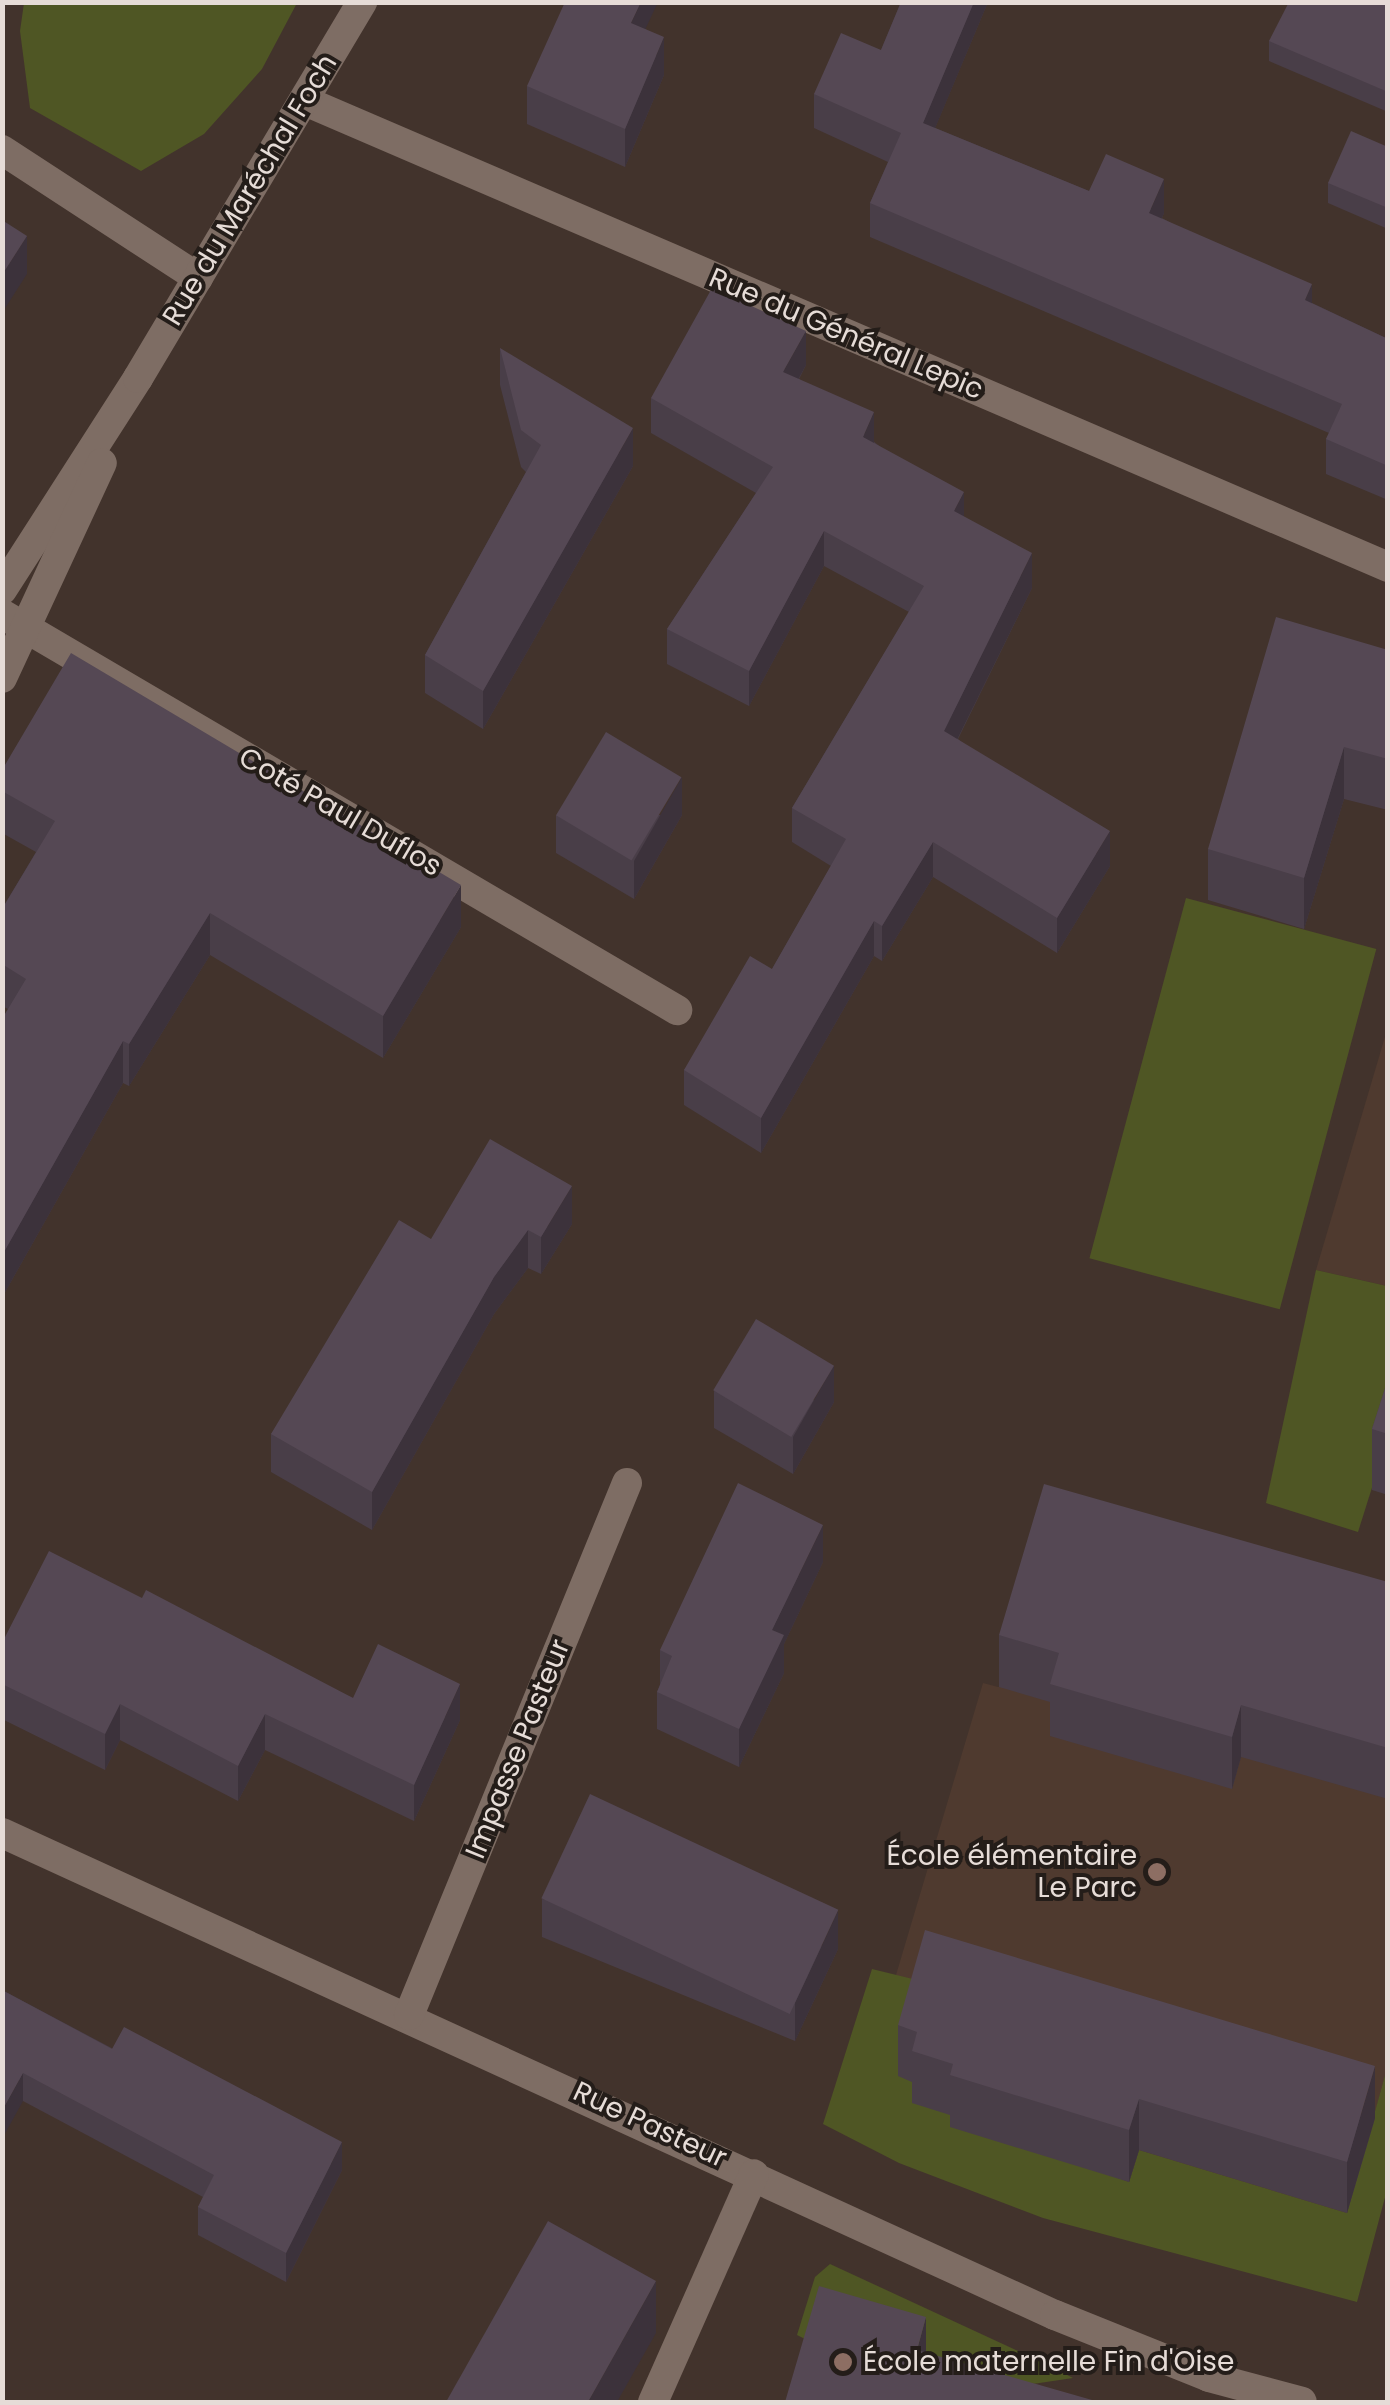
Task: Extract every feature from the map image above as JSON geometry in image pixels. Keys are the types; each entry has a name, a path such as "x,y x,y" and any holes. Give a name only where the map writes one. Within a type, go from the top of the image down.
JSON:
{"street":[{"name":"Rue du Maréchal Foch","path":"2,590 138,378 362,2"},
{"name":"Rue du Général Lepic","path":"306,101 1388,566"},
{"path":"2,150 198,278"},
{"name":"Rue du Maréchal Foch","path":"2,678 30,629 138,378"},
{"name":"Coté Paul Duflos","path":"2,614 677,1010"},
{"name":"Impasse Pasteur","path":"409,2015 627,1483"},
{"name":"Rue Pasteur","path":"2,1833 1134,2348 1302,2402"},
{"path":"652,2402 754,2174"}],"shaded area":[{"path":"1387,1030 1387,1286 1316,1270"},
{"name":"École élémentaire Le Parc","path":"1387,1634 1387,2068 1348,2214 1139,2151 1129,2182 912,2103 898,2076 896,1975 983,1683 998,1687"}],"green space":[{"path":"24,2 297,3 262,69 204,134 141,171 30,108 20,31"},
{"path":"1186,898 1376,949 1280,1309 1089,1258"},
{"path":"1316,1270 1387,1286 1387,1440 1358,1532 1266,1503"},
{"path":"872,1969 925,1982 917,2083 953,2116 1129,2182 1139,2150 1347,2213 1387,2068 1387,2190 1357,2302 1043,2218 899,2163 823,2124"},
{"path":"830,2264 1073,2378 1006,2388 819,2346 797,2335 815,2277"}],"building":[{"path":"565,2 641,2 631,23 664,37 625,129 527,86"},
{"path":"901,2 974,2 923,123 1089,191 1106,154 1164,179 1149,213 1312,284 1305,300 1388,339 1388,466 1326,439 1342,404 870,203 901,133 814,94 841,33 881,50"},
{"path":"1289,2 1379,2 1388,6 1388,92 1269,41"},
{"path":"1351,131 1388,147 1388,208 1328,183"},
{"path":"2,220 27,236 2,275"},
{"path":"712,288 806,331 783,372 874,412 863,437 964,492 954,511 1032,553 944,731 1110,831 1057,918 933,842 882,926 874,921 761,1118 684,1070 750,956 772,969 846,839 792,808 924,586 824,531 749,671 667,629 773,467 651,398"},
{"path":"500,348 633,428 483,691 425,655 541,445 521,430"},
{"path":"1276,617 1388,650 1388,759 1344,747 1304,878 1208,849"},
{"path":"71,653 461,885 383,1016 210,913 129,1044 123,1041 4,1252 2,1019 26,979 2,964 2,909 55,821 2,791 2,770"},
{"path":"606,732 681,777 631,860 556,815"},
{"path":"490,1139 572,1186 541,1237 528,1230 494,1277 372,1492 271,1434 399,1220 431,1239"},
{"path":"756,1319 834,1366 791,1437 713,1390"},
{"path":"1388,1379 1388,1434 1372,1429"},
{"path":"738,1483 823,1525 772,1630 784,1635 739,1729 657,1692 672,1656 660,1650"},
{"path":"1044,1484 1388,1582 1388,1748 1241,1705 1232,1737 1050,1684 1059,1653 999,1635"},
{"path":"49,1551 142,1598 146,1590 353,1698 378,1644 460,1684 414,1785 265,1714 238,1766 120,1704 105,1734 2,1684 2,1643"},
{"path":"590,1794 838,1910 790,2014 541,1898"},
{"path":"925,1930 1375,2066 1347,2162 1139,2099 1129,2130 950,2075 953,2064 912,2051 917,2032 898,2025"},
{"path":"2,1990 112,2049 124,2027 342,2142 286,2253 198,2207 214,2175 23,2073 2,2111"},
{"path":"548,2221 656,2281 588,2402 446,2402"},
{"path":"819,2286 926,2317 917,2350 1099,2402 785,2402"}],"place":[{"name":"École élémentaire Le Parc","path":"1157,1872"},
{"name":"École maternelle Fin d'Oise","path":"843,2362"}]}
